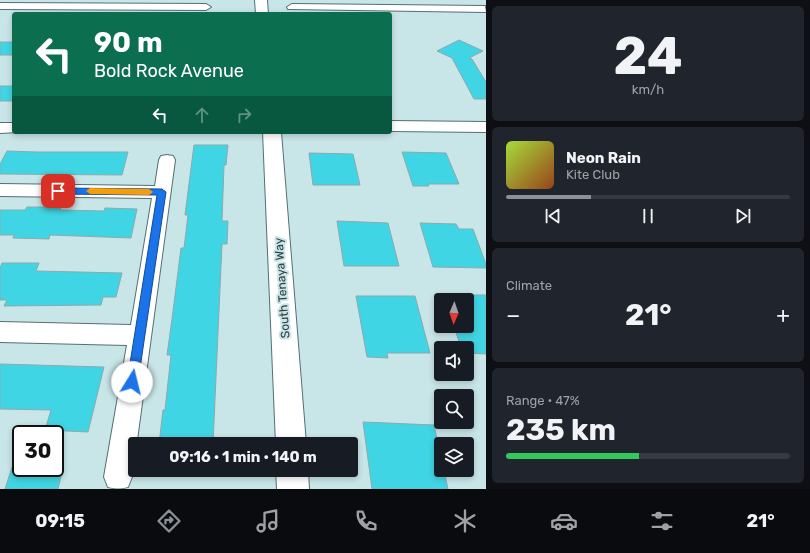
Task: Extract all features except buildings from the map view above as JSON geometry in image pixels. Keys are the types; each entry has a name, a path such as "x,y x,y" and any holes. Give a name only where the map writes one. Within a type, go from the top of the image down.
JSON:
{"street":[{"path":"261,0 262,12"},
{"path":"0,6 154,3 206,7"},
{"path":"292,7 334,4 485,9"},
{"path":"392,126 486,127"},
{"path":"0,128 12,128"},
{"name":"South Tenaya Way","path":"272,134 291,437"},
{"path":"118,477 167,160"},
{"path":"0,190 162,192"},
{"path":"0,332 140,335"},
{"path":"292,477 293,489"}],"slow traffic":[{"path":"90,191 149,192"}],"route":[{"path":"58,191 162,192 132,382"}]}
